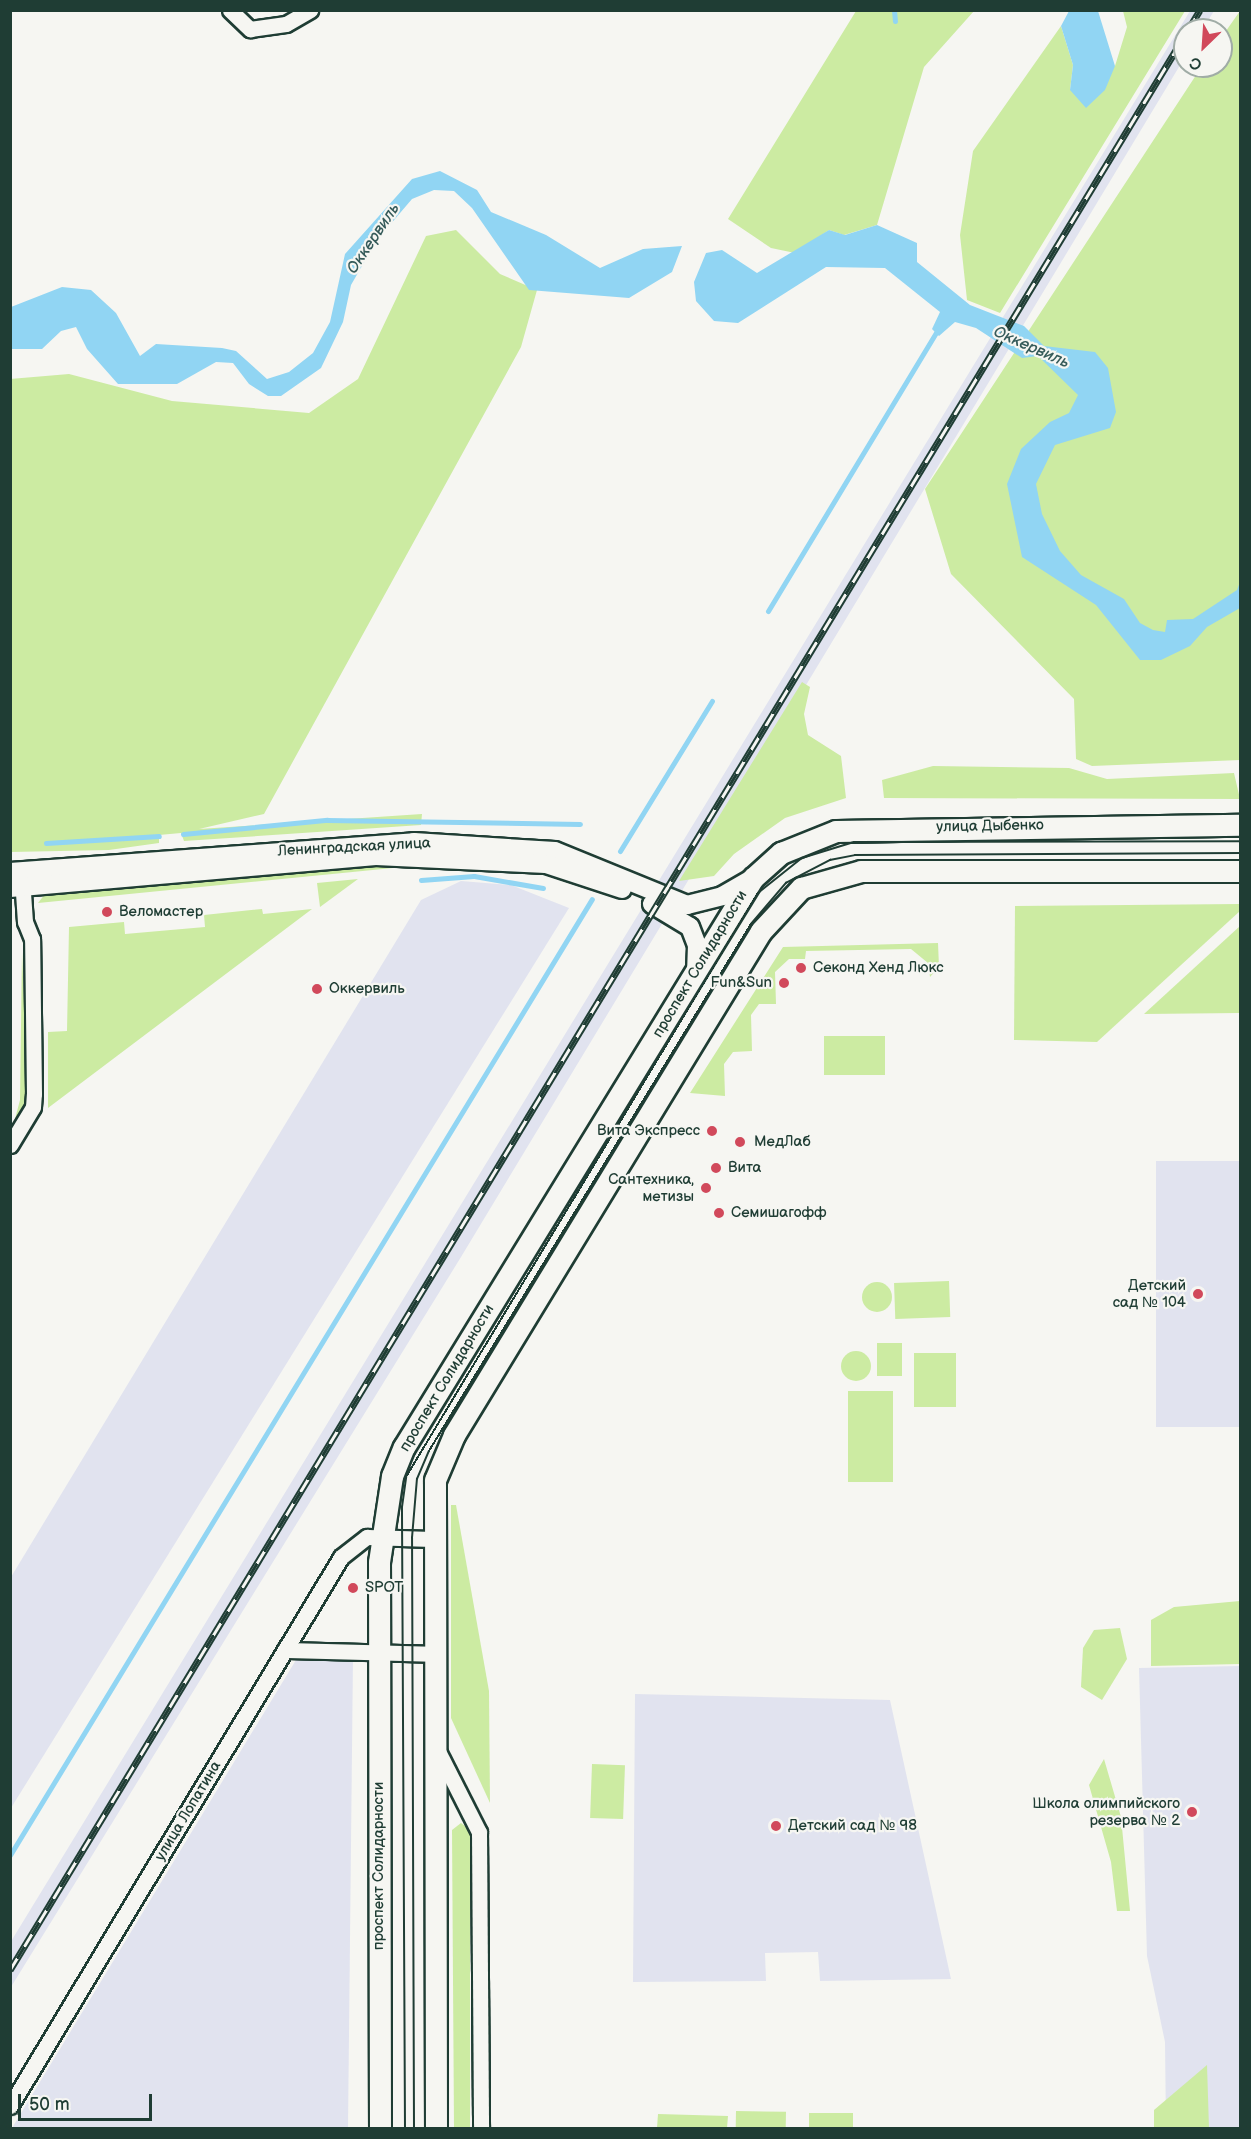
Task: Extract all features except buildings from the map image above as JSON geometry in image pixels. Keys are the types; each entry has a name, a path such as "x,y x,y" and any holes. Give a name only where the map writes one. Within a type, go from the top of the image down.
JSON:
{"main road":[{"name":"улица Дыбенко","path":"753,878 781,854 836,831 1240,825"},
{"path":"436,2128 432,1539 442,1457 777,910 801,888 861,871 1240,871"},
{"name":"проспект Солидарности","path":"380,2128 379,1653 381,1537 392,1476 404,1447 753,878"}],"street":[{"path":"230,10 250,29 286,24 310,10"},
{"name":"Ленинградская улица","path":"17,879 376,856 481,859 584,873 682,911"},
{"path":"696,970 697,945 682,911 722,896 753,878"},
{"path":"10,1145 30,1113 34,1094 32,939 25,922 17,879"},
{"name":"улица Лопатина","path":"10,2106 285,1650 352,1544 381,1537 432,1539"},
{"path":"285,1650 433,1654"},
{"path":"433,1743 479,1832 481,2128"}],"shaded area":[{"path":"1190,11 1214,11 1210,18 1186,18"},
{"path":"1173,39 1173,77 461,1257 11,1987 10,1943"},
{"path":"461,881 511,885 569,908 11,1808 11,1577 421,900"},
{"name":"Детский сад № 104","path":"1156,1161 1240,1161 1240,1427 1156,1427"},
{"path":"299,1655 353,1656 348,2128 12,2128"},
{"name":"Школа олимпийского резерва № 2","path":"1240,1666 1240,2128 1166,2128 1165,2042 1147,1956 1139,1668"},
{"name":"Детский сад № 98","path":"635,1694 890,1700 951,1979 820,1981 818,1952 765,1953 766,1981 633,1982"}],"green space":[{"path":"856,11 974,11 924,67 877,225 844,235 829,230 795,253 771,248 728,219"},
{"path":"1123,11 1185,11 1181,18 1173,18 1173,31 1000,313 967,300 960,235 973,151 1061,26 1073,65 1070,90 1115,66 1127,27"},
{"path":"1240,11 1240,760 1092,766 1076,759 1074,699 951,574 925,489 1194,78 1233,78 1233,21"},
{"path":"456,230 500,274 537,290 521,347 264,814 199,829 422,814 421,825 184,841 181,833 159,835 159,843 109,850 11,852 10,379 69,374 172,401 309,413 358,379 426,236"},
{"path":"802,682 810,687 804,714 808,735 841,756 846,798 785,818 734,854 714,876 679,881"},
{"path":"933,766 1069,768 1107,779 1234,773 1240,799 884,798 882,780"},
{"path":"401,863 403,867 38,903 45,894 299,866"},
{"path":"358,879 320,907 317,883"},
{"path":"1240,904 1240,911 1097,1042 1014,1040 1015,906"},
{"path":"262,909 263,914 312,909 48,1108 48,1032 67,1031 69,927 124,922 125,934 205,927 204,915"},
{"path":"1240,926 1240,1013 1144,1014"},
{"path":"938,943 939,967 930,977 928,963 911,949 806,951 805,959 789,959 775,972 776,1004 759,1004 751,1015 752,1051 733,1052 724,1064 725,1096 690,1093 783,947"},
{"path":"22,952 28,1100 11,1134 20,1100"},
{"path":"824,1036 885,1036 885,1075 824,1075"},
{"path":"949,1281 950,1317 895,1319 894,1283"},
{"path":"877,1282 888,1286 892,1297 888,1308 877,1312 866,1308 862,1297 866,1286"},
{"path":"877,1343 902,1343 902,1376 877,1376"},
{"path":"856,1351 867,1355 871,1366 867,1377 856,1381 845,1377 841,1366 845,1355"},
{"path":"914,1353 956,1353 956,1407 914,1407"},
{"path":"848,1391 893,1391 893,1482 848,1482"},
{"path":"451,1505 456,1505 489,1691 490,1803 451,1718"},
{"path":"1240,1601 1240,1664 1151,1666 1151,1620 1174,1607"},
{"path":"1120,1628 1127,1659 1102,1700 1081,1687 1083,1648 1094,1630"},
{"path":"1104,1759 1121,1817 1130,1911 1117,1911 1111,1862 1089,1785"},
{"path":"592,1764 625,1765 623,1819 590,1818"},
{"path":"461,1823 470,1830 470,2128 454,2128 452,1830"},
{"path":"1207,2065 1209,2128 1154,2128 1154,2110"},
{"path":"736,2111 786,2112 786,2128 736,2128"},
{"path":"809,2113 853,2113 853,2128 809,2128"},
{"path":"658,2114 728,2116 727,2128 657,2128"}],"water":[{"path":"1069,11 1098,11 1115,66 1105,90 1086,108 1070,90 1073,65 1061,26"},
{"path":"440,171 477,190 491,212 546,235 600,268 643,249 682,246 672,272 629,298 529,290 472,208 454,191 434,190 412,199 377,240 351,285 343,322 321,368 281,396 268,396 249,384 233,363 216,362 177,384 118,384 87,349 76,327 61,331 42,349 11,349 11,307 62,287 91,290 116,313 140,356 156,344 222,348 236,351 267,379 289,372 313,353 330,322 345,254 412,179"},
{"path":"877,225 917,243 917,262 970,305 1024,326 1044,346 1095,352 1108,368 1116,412 1110,428 1055,445 1036,484 1042,514 1060,551 1081,575 1124,599 1140,623 1153,630 1165,632 1167,620 1193,619 1237,590 1240,582 1240,608 1207,627 1190,646 1161,660 1140,660 1096,605 1022,557 1007,484 1021,449 1050,422 1069,413 1078,395 1038,356 1022,358 976,328 955,322 939,336 932,329 940,312 885,268 826,267 738,323 714,321 696,301 694,282 706,253 722,250 757,273 829,230 845,235"}],"waterway":[{"path":"894,10 895,21"},
{"path":"768,611 939,327"},
{"path":"620,851 712,701"},
{"path":"183,834 327,820 580,824"},
{"path":"46,843 159,836"},
{"path":"421,880 474,876 543,888"},
{"path":"10,1855 592,899"}],"tram line":[{"path":"405,2128 402,1507 406,1477 758,893 802,858 854,842 1240,841"},
{"path":"414,2128 412,1538 417,1479 429,1451 751,924 786,883 830,860 855,855 1240,853"}],"railway":[{"path":"1195,18 1200,10"},
{"path":"10,1970 1173,55"}],"place":[{"name":"Веломастер","path":"107,912"},
{"name":"Секонд Хенд Люкс","path":"801,968"},
{"name":"Fun&Sun","path":"784,983"},
{"name":"Оккервиль","path":"317,989"},
{"name":"Вита Экспресс","path":"712,1131"},
{"name":"МедЛаб","path":"740,1142"},
{"name":"Вита","path":"716,1168"},
{"name":"Сантехника, метизы","path":"706,1188"},
{"name":"Семишагофф","path":"719,1213"},
{"name":"Детский сад № 104","path":"1198,1294"},
{"name":"SPOT","path":"353,1588"},
{"name":"Школа олимпийского резерва № 2","path":"1192,1812"},
{"name":"Детский сад № 98","path":"776,1826"}]}
